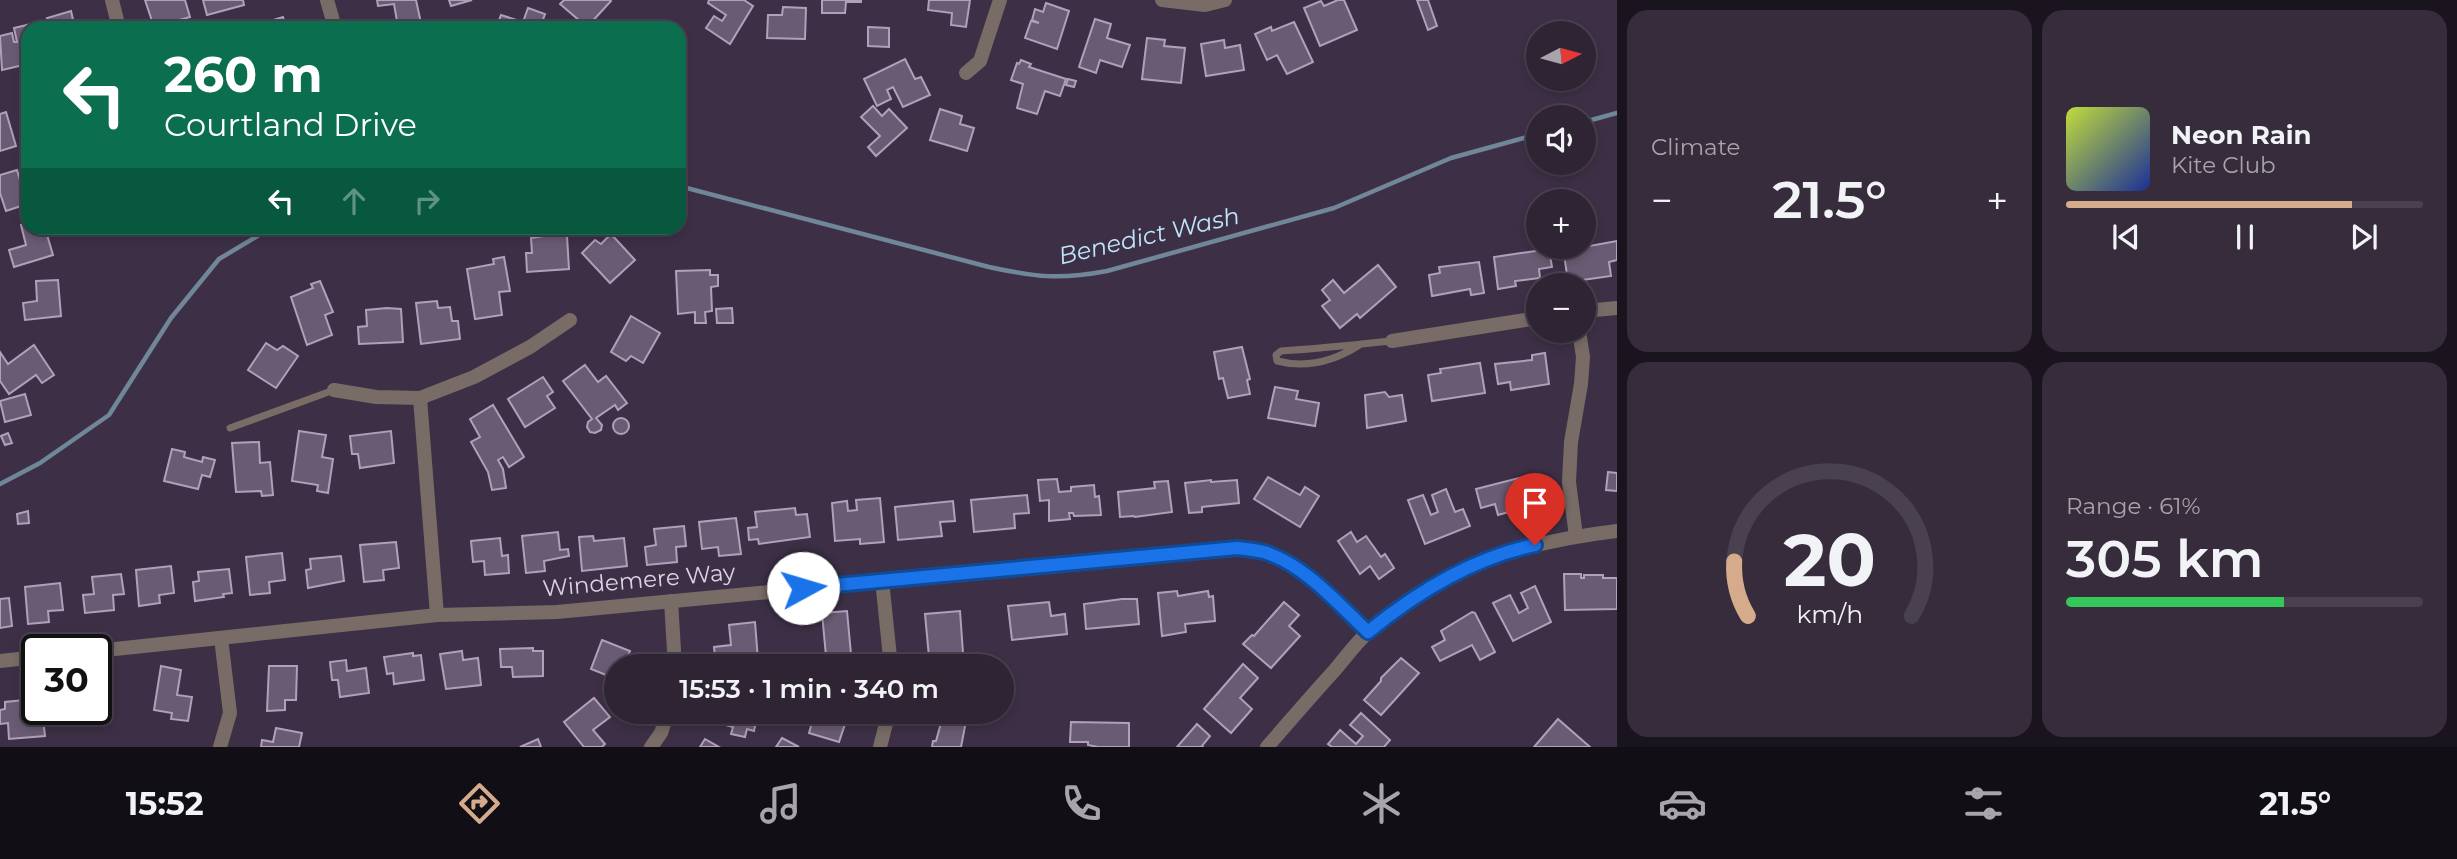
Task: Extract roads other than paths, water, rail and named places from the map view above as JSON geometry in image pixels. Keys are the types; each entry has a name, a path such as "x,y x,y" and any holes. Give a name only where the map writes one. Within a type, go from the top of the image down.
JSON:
{"street":[{"path":"112,0 117,21"},
{"path":"327,0 333,21"},
{"path":"966,73 980,61 1000,0"},
{"path":"1162,0 1205,5 1225,0"},
{"path":"1596,310 1617,308"},
{"path":"334,390 376,397 420,398 474,377 530,347 570,320"},
{"path":"1392,341 1526,320"},
{"path":"1576,536 1569,482 1571,442 1581,384 1583,357 1580,343"},
{"path":"420,398 437,615"},
{"path":"1266,747 1368,632 1401,605 1465,567 1514,549 1576,536 1617,531"},
{"name":"Windemere Way","path":"112,649 437,615 557,612 1237,548 1263,552 1289,563 1368,632"},
{"path":"882,580 890,654"},
{"path":"671,601 674,654"},
{"path":"220,747 230,713 221,638"},
{"path":"0,661 21,659"},
{"path":"651,747 664,724"},
{"path":"880,747 886,724"}],"lane":[{"path":"1362,344 1330,360 1310,365 1277,362 1276,355 1281,351 1309,351 1362,344 1392,341"},
{"path":"230,428 334,390"}],"waterway":[{"name":"Benedict Wash","path":"1596,119 1617,113"},
{"name":"Benedict Wash","path":"686,188 989,267 1034,275 1075,276 1107,271 1334,208 1451,158 1526,137"},
{"path":"0,484 40,463 109,415 171,318 219,259 259,235"}]}
